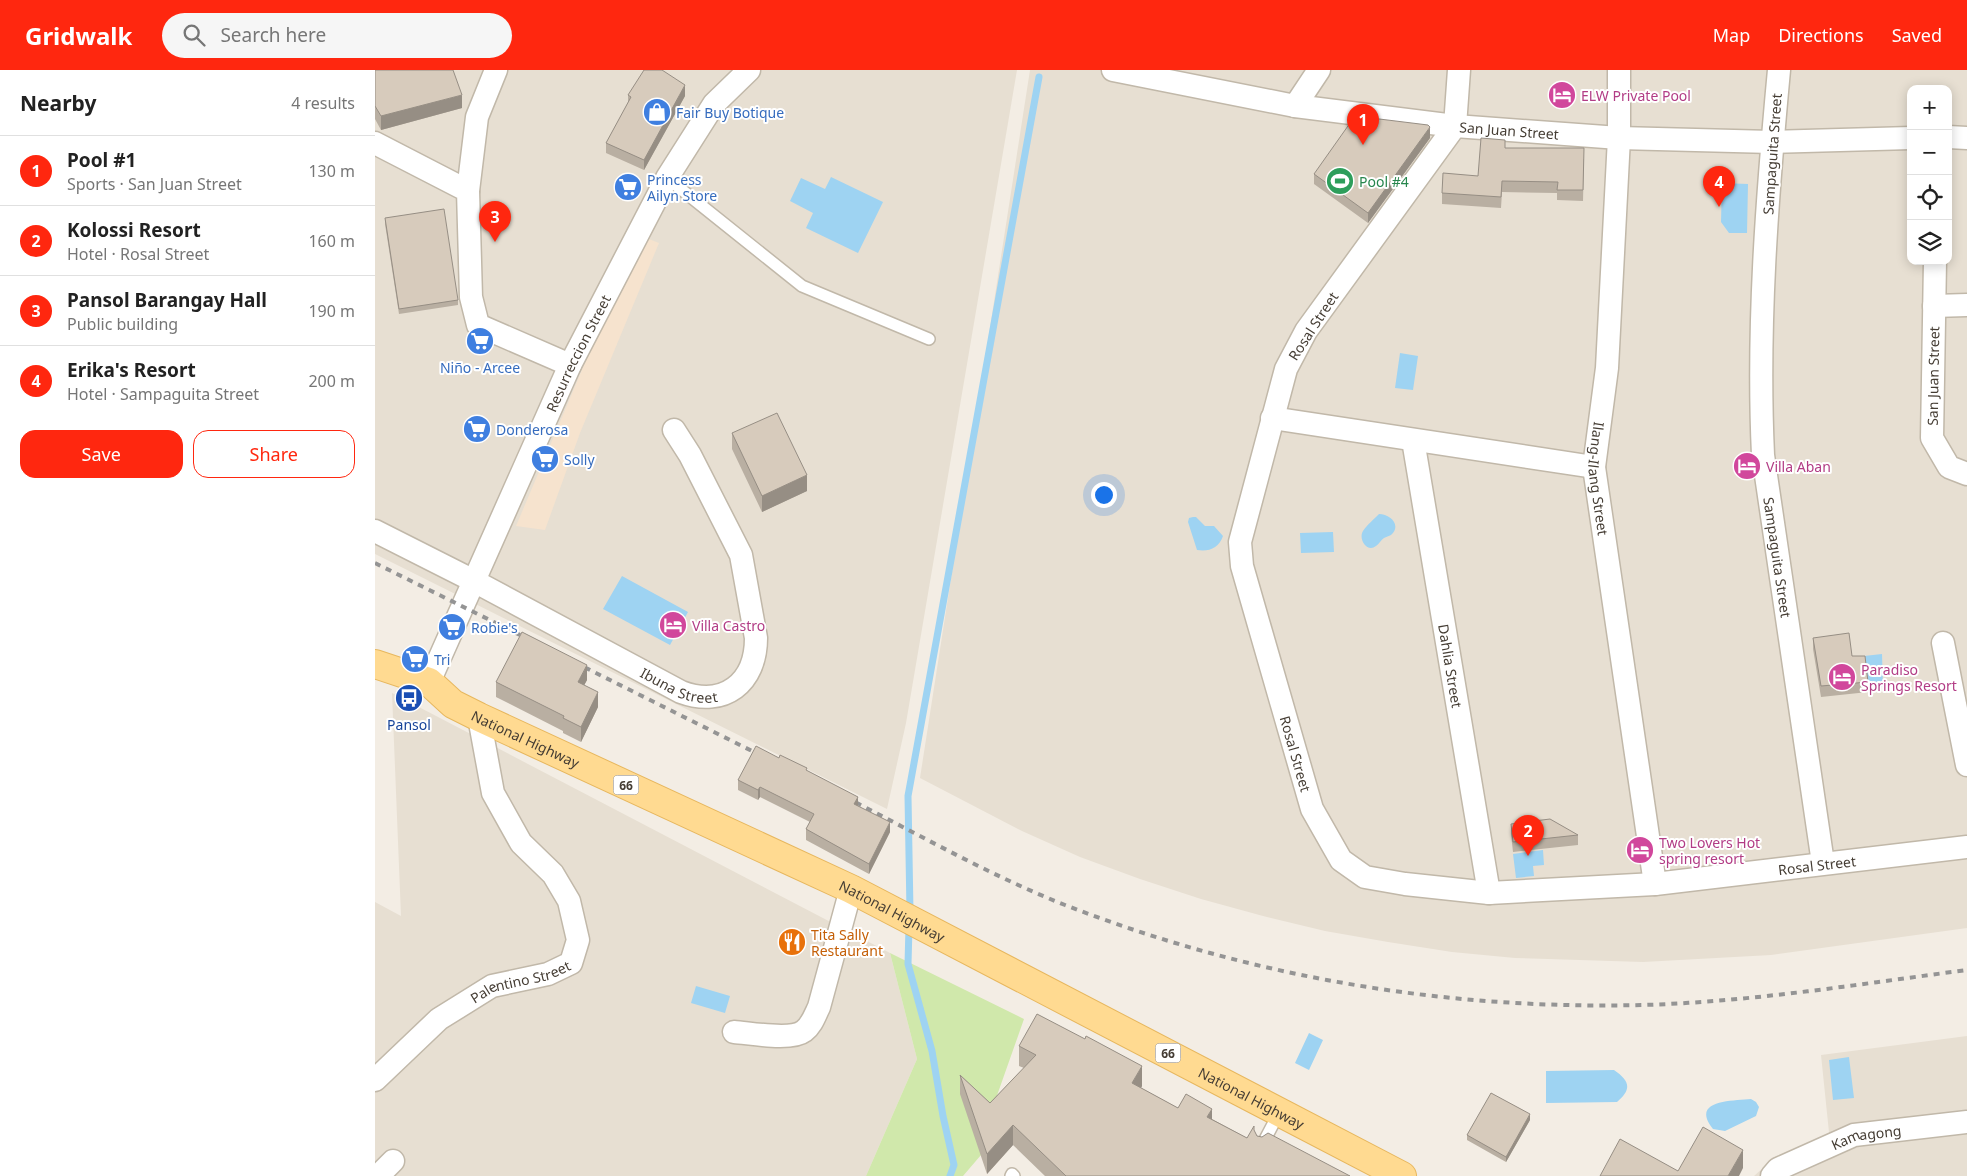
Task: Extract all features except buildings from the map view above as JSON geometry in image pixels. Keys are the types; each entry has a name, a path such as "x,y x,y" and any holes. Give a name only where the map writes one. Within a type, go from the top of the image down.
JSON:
{"main road":[{"name":"National Highway","path":"375,664 429,682 453,704 479,717 851,889 1402,1176"}],"street":[{"path":"496,70 477,117 468,191 471,298 478,325 570,365"},
{"name":"Resurreccion Street","path":"429,682 570,365 667,178 714,104 749,70"},
{"name":"San Juan Street","path":"1113,70 1295,106 1455,126 1619,138 1772,142 1907,138"},
{"path":"1295,106 1319,70"},
{"path":"1455,126 1459,70"},
{"name":"Ilang-Ilang Street","path":"1619,70 1619,138 1607,368 1593,467 1655,884"},
{"name":"Sampaguita Street","path":"1779,70 1772,142 1762,310 1760,390 1763,455 1823,862"},
{"name":"Rosal Street","path":"1455,126 1306,331 1286,369 1240,542 1242,566 1312,809 1341,860 1365,877 1405,884 1489,893 1655,884 1823,862 1967,847"},
{"path":"1952,137 1967,138"},
{"path":"375,143 468,191"},
{"name":"San Juan Street","path":"1935,265 1932,438 1949,468 1967,474"},
{"path":"1934,306 1967,305"},
{"path":"1272,418 1593,467"},
{"name":"Ibuna Street","path":"375,531 474,581 681,692 704,698 727,692 747,677 757,652 757,638 741,555 690,455 674,430"},
{"name":"Dahlia Street","path":"1413,440 1489,893"},
{"path":"1943,643 1967,764"},
{"name":"Palentino Street","path":"375,1080 439,1019 492,986 548,974 571,963 578,940 569,901 553,874 521,843 493,793 479,717"},
{"path":"734,1032 794,1035 804,1031 810,1025 819,1007 851,889"},
{"name":"Kamagong","path":"1772,1176 1778,1169 1854,1135 1967,1122"}],"lane":[{"path":"667,178 802,286 929,339"},
{"path":"1261,1149 1280,1111"}],"shaded area":[{"path":"375,70 1017,70 906,723 887,809 375,554"},
{"path":"1030,70 1967,70 1967,928 1771,955 1643,962 1515,958 1452,952 1325,931 1201,899 1080,857 1022,831 920,778"},
{"path":"639,235 659,243 580,433 545,530 516,526"},
{"path":"392,693 890,953 917,1059 866,1176 375,1176 375,902 401,916"},
{"path":"1967,1036 1967,1176 1754,1176 1776,1156 1830,1142 1821,1055"}],"green space":[{"path":"890,953 1024,1019 988,1121 981,1155 963,1176 866,1176 917,1059"}],"water":[{"path":"831,177 883,202 858,253 806,228 813,213 790,201 801,178 825,189"},
{"path":"1722,183 1748,184 1747,233 1729,233 1721,222"},
{"path":"1400,353 1418,356 1413,390 1395,388"},
{"path":"1379,514 1391,518 1395,528 1391,535 1384,538 1373,548 1369,548 1364,544 1362,534"},
{"path":"1196,517 1205,526 1214,526 1223,536 1219,544 1209,550 1197,550 1188,522 1189,518"},
{"path":"1333,532 1334,552 1301,553 1300,533"},
{"path":"622,576 688,612 670,645 603,609"},
{"path":"1882,654 1883,687 1868,686 1855,657"},
{"path":"1543,850 1544,865 1533,866 1534,876 1516,878 1513,854"},
{"path":"696,986 730,996 725,1013 691,1003"},
{"path":"1309,1033 1323,1040 1309,1070 1295,1063"},
{"path":"1849,1057 1854,1098 1833,1100 1829,1060"},
{"path":"1614,1070 1623,1078 1627,1085 1625,1093 1617,1102 1546,1103 1546,1071"},
{"path":"1751,1099 1759,1107 1756,1116 1725,1131 1713,1129 1707,1119 1706,1112 1710,1107 1724,1102"}],"waterway":[{"path":"910,912 908,796 1039,77"},
{"path":"909,927 908,964 932,1051 943,1116 954,1165 950,1176"}],"railway":[{"path":"375,563 532,641"},
{"path":"574,662 764,757"},
{"path":"845,797 981,867 1065,905 1205,952 1277,970 1349,984 1421,995 1494,1002 1642,1005 1764,996 1967,970"}],"place":[{"name":"ELW Private Pool","path":"1562,95"},
{"name":"Fair Buy Botique","path":"657,112"},
{"name":"Pool #1","path":"1363,145"},
{"name":"Pool #4","path":"1340,181"},
{"name":"Princess Ailyn Store","path":"628,187"},
{"name":"Erika's Resort","path":"1719,207"},
{"name":"Pansol Barangay Hall","path":"495,242"},
{"name":"Niño - Arcee","path":"480,341"},
{"name":"Donderosa","path":"477,429"},
{"name":"Solly","path":"545,459"},
{"name":"Villa Aban","path":"1747,466"},
{"name":"Villa Castro","path":"673,625"},
{"name":"Robie's","path":"452,627"},
{"name":"Tri","path":"415,659"},
{"name":"Paradiso Springs Resort","path":"1842,677"},
{"name":"Pansol","path":"409,698"},
{"name":"Two Lovers Hot spring resort","path":"1640,850"},
{"name":"Kolossi Resort","path":"1528,856"},
{"name":"Tita Sally Restaurant","path":"792,942"}]}
